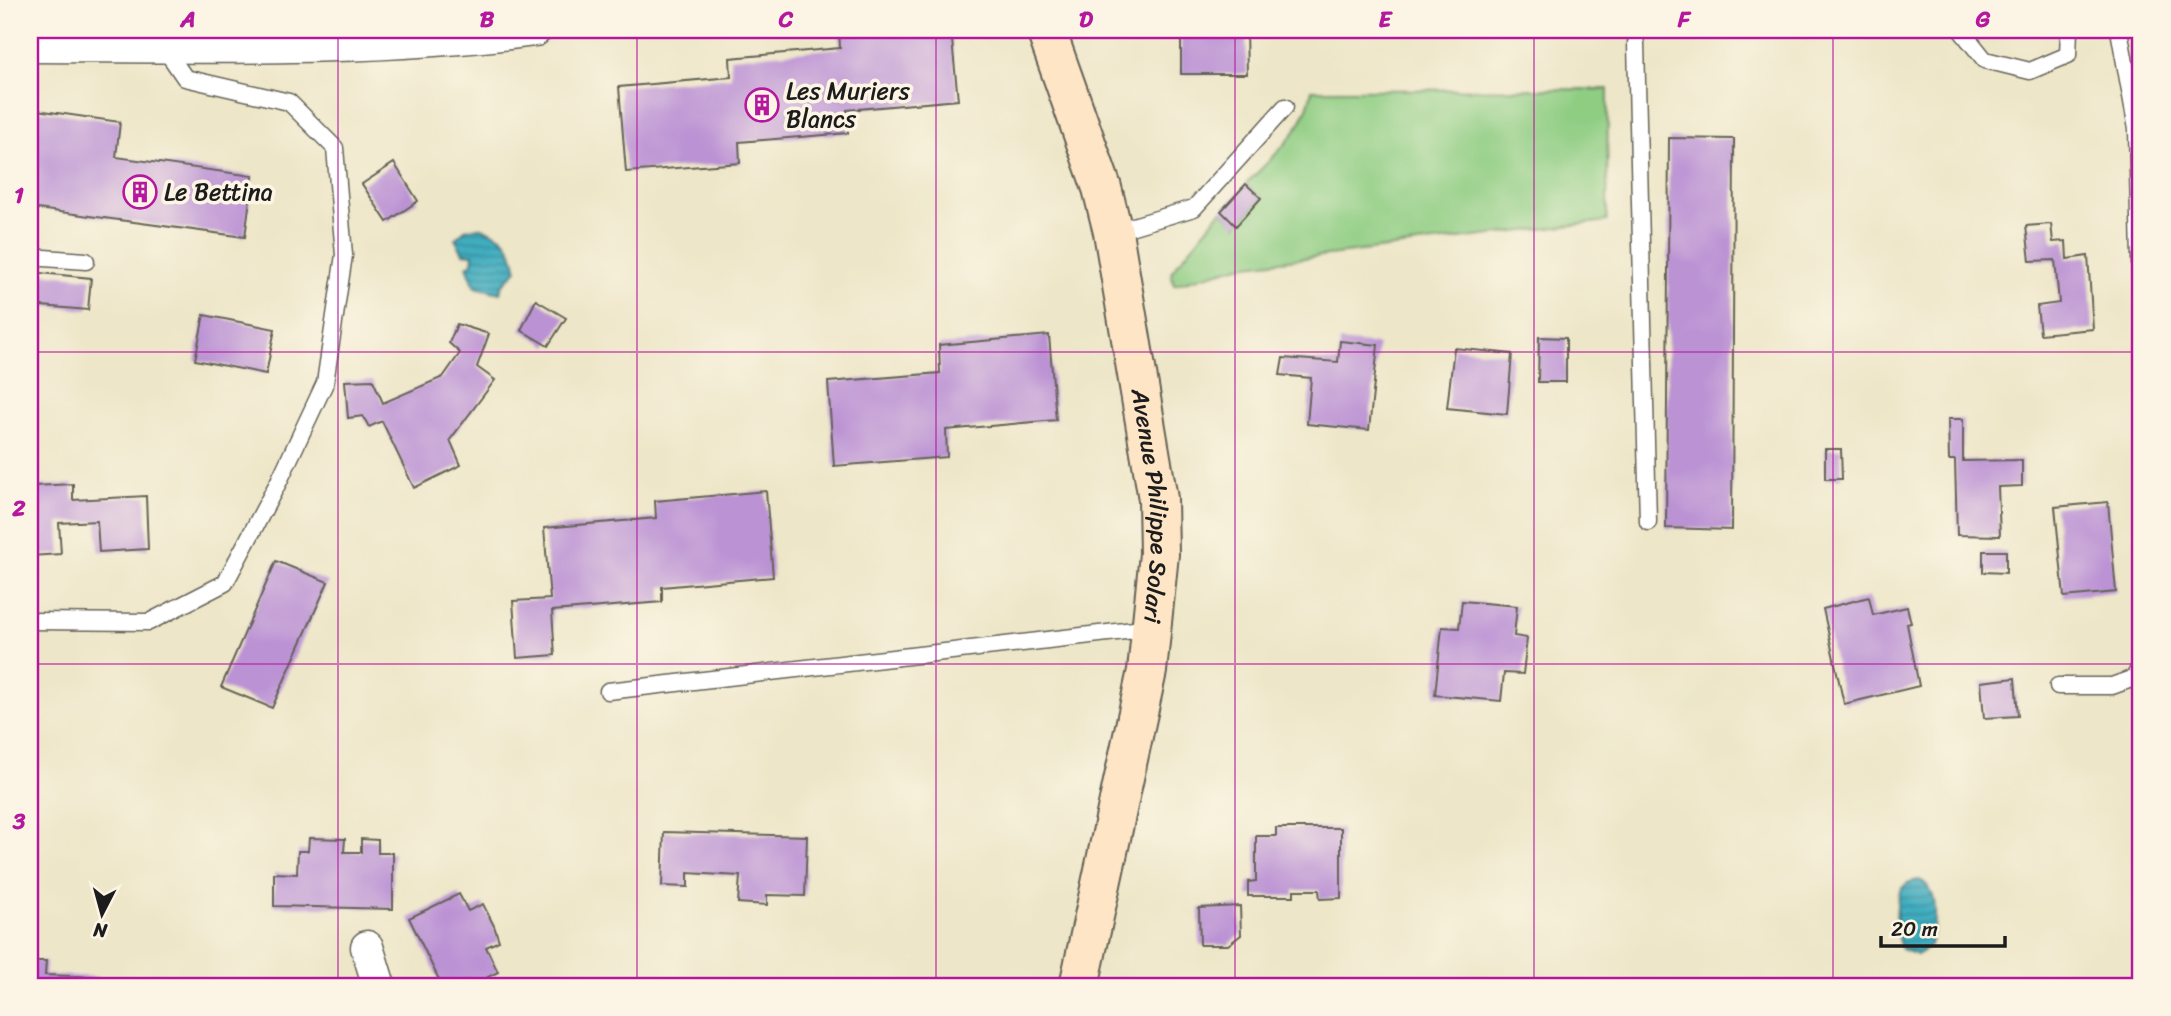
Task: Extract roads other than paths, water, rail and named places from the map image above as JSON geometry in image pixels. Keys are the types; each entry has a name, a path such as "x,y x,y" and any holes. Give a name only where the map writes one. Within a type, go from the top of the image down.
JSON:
{"main road":[{"name":"Avenue Philippe Solari","path":"1046,30 1102,188 1113,232 1158,499 1159,554 1154,628 1080,986"}],"street":[{"path":"30,46 163,46 475,38 535,30"},
{"path":"367,947 379,986"}],"lane":[{"path":"1961,30 1985,60 2030,71 2068,55 2069,30"},
{"path":"2119,30 2137,130 2141,303"},
{"path":"1636,43 1648,522"},
{"path":"30,621 149,622 225,583 279,481 325,383 344,256 335,148 289,102 185,78 163,46"},
{"path":"1113,232 1194,208 1285,107"},
{"path":"30,257 86,261"},
{"path":"608,691 1154,628"},
{"path":"2058,686 2112,686 2134,678 2141,665"}],"water":[{"path":"478,227 501,237 513,253 517,270 502,285 500,293 475,287 467,266 472,263 473,254 463,253 455,239 465,230"},
{"path":"1919,880 1931,891 1935,918 1930,945 1917,955 1902,949 1896,918 1903,887"}],"place":[{"name":"Les Muriers Blancs","path":"762,105"},
{"name":"Le Bettina","path":"140,192"}]}
